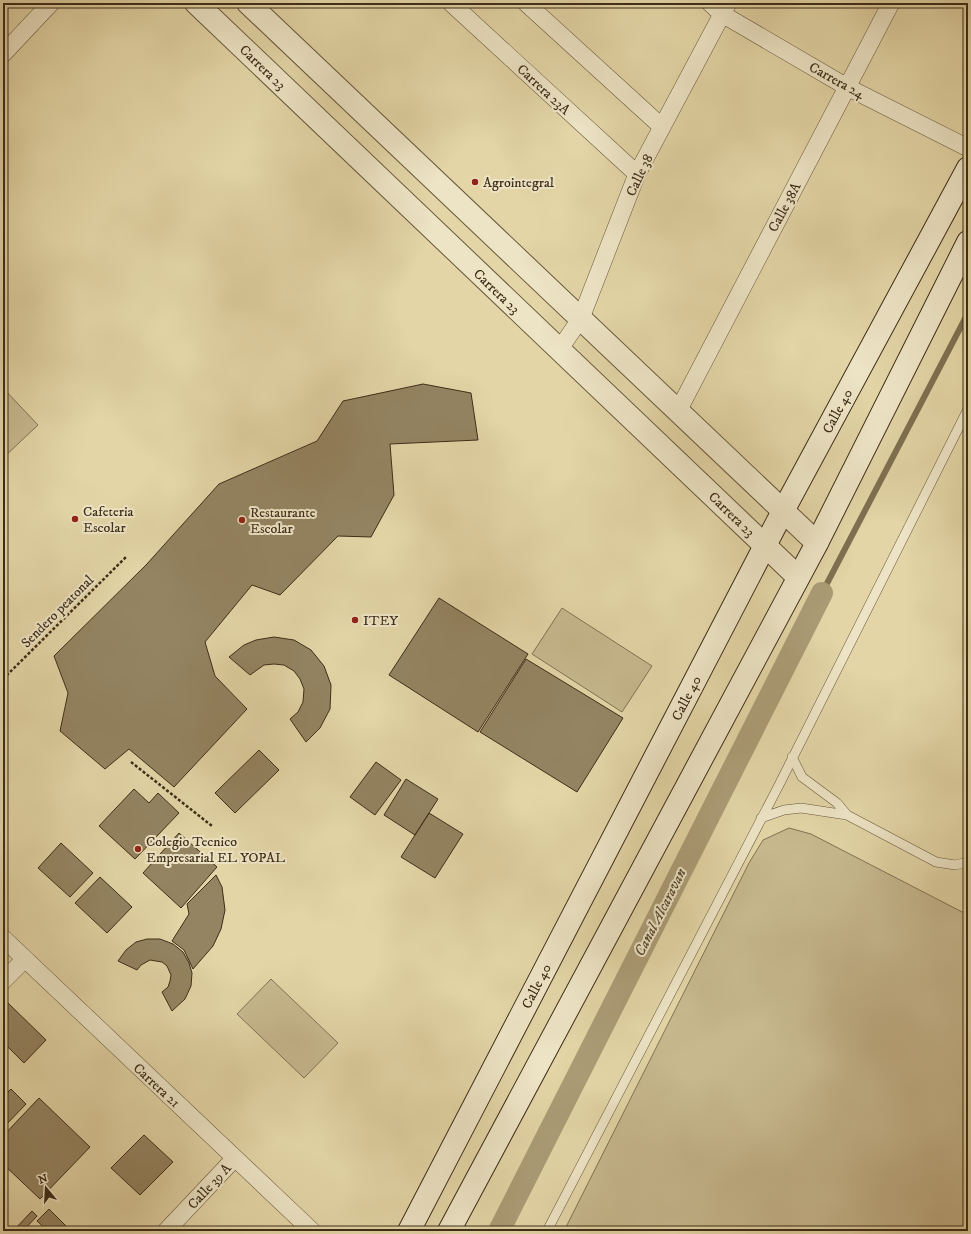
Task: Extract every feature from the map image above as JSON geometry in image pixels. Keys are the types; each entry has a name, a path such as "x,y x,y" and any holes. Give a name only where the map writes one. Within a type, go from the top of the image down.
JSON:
{"main road":[{"name":"Carrera 23","path":"196,3 798,578"},
{"path":"249,3 817,543"},
{"name":"Calle 40","path":"409,1231 783,511 968,168"},
{"path":"449,1231 817,543 968,242"}],"street":[{"path":"3,54 51,3"},
{"name":"Carrera 23A","path":"451,3 637,174"},
{"path":"526,3 662,127"},
{"name":"Calle 38A","path":"678,411 891,3"},
{"name":"Calle 38","path":"559,350 581,318 637,174 662,127 720,7"},
{"name":"Carrera 24","path":"720,7 847,86 968,148"},
{"name":"Carrera 21","path":"3,938 312,1231"},
{"path":"3,981 25,959"},
{"name":"Calle 39 A","path":"166,1231 235,1158"}],"lane":[{"path":"547,1231 761,818 966,416 968,409"},
{"path":"792,757 802,777 837,803 847,815"},
{"path":"761,818 784,810 800,808 847,815 936,862 955,865 968,862"}],"path":[{"name":"Sendero peatonal","path":"3,680 126,557"},
{"path":"132,762 212,826"}],"shaded area":[{"path":"3,388 38,425 3,458"},
{"path":"562,608 652,666 622,712 532,654"},
{"path":"789,828 811,834 968,915 968,1231 564,1231 749,863 763,840"},
{"path":"271,979 338,1043 304,1078 237,1014"}],"building":[{"path":"423,384 471,393 478,440 390,444 394,495 371,537 338,536 280,595 252,585 205,642 215,676 247,709 174,787 129,749 105,769 60,731 68,693 54,656 146,565 219,484 317,441 343,401"},
{"path":"439,598 528,654 478,732 389,675"},
{"path":"274,637 294,640 311,650 324,666 331,685 330,709 320,728 306,742 290,719 298,712 303,702 304,689 300,679 294,671 284,665 274,664 264,665 250,675 229,657 244,645 256,640"},
{"path":"526,659 623,718 577,792 480,732"},
{"path":"259,750 279,770 235,813 215,793"},
{"path":"376,762 401,780 375,815 350,797"},
{"path":"406,779 438,799 415,835 384,815"},
{"path":"134,789 149,803 158,793 179,813 135,859 99,826"},
{"path":"429,813 463,834 435,878 401,857"},
{"path":"179,833 217,867 181,908 143,873"},
{"path":"61,843 93,873 70,897 38,868"},
{"path":"216,875 222,887 225,910 221,929 213,946 193,969 184,950 172,941 189,914 187,904"},
{"path":"100,877 132,907 107,933 75,903"},
{"path":"147,939 160,939 173,944 183,952 189,963 192,973 191,986 185,999 172,1011 162,992 168,987 170,981 171,975 167,966 162,962 150,960 141,965 137,970 118,961 126,950 136,942"},
{"path":"7,1002 46,1040 24,1063 3,1042 3,1006"},
{"path":"11,1089 26,1104 3,1128 3,1097"},
{"path":"39,1098 90,1147 40,1199 3,1164 3,1136"},
{"path":"144,1135 173,1162 140,1195 111,1168"},
{"path":"49,1209 71,1231 48,1231 37,1221"},
{"path":"32,1211 37,1216 23,1231 13,1231"}],"waterway":[{"path":"822,593 968,313"},
{"name":"Canal Alcaravan","path":"499,1231 822,593"}],"place":[{"name":"Agrointegral","path":"475,182"},
{"name":"Cafeteria Escolar","path":"75,519"},
{"name":"Restaurante Escolar","path":"242,520"},
{"name":"ITEY","path":"355,620"},
{"name":"Colegio Tecnico Empresarial EL YOPAL","path":"138,849"}]}
